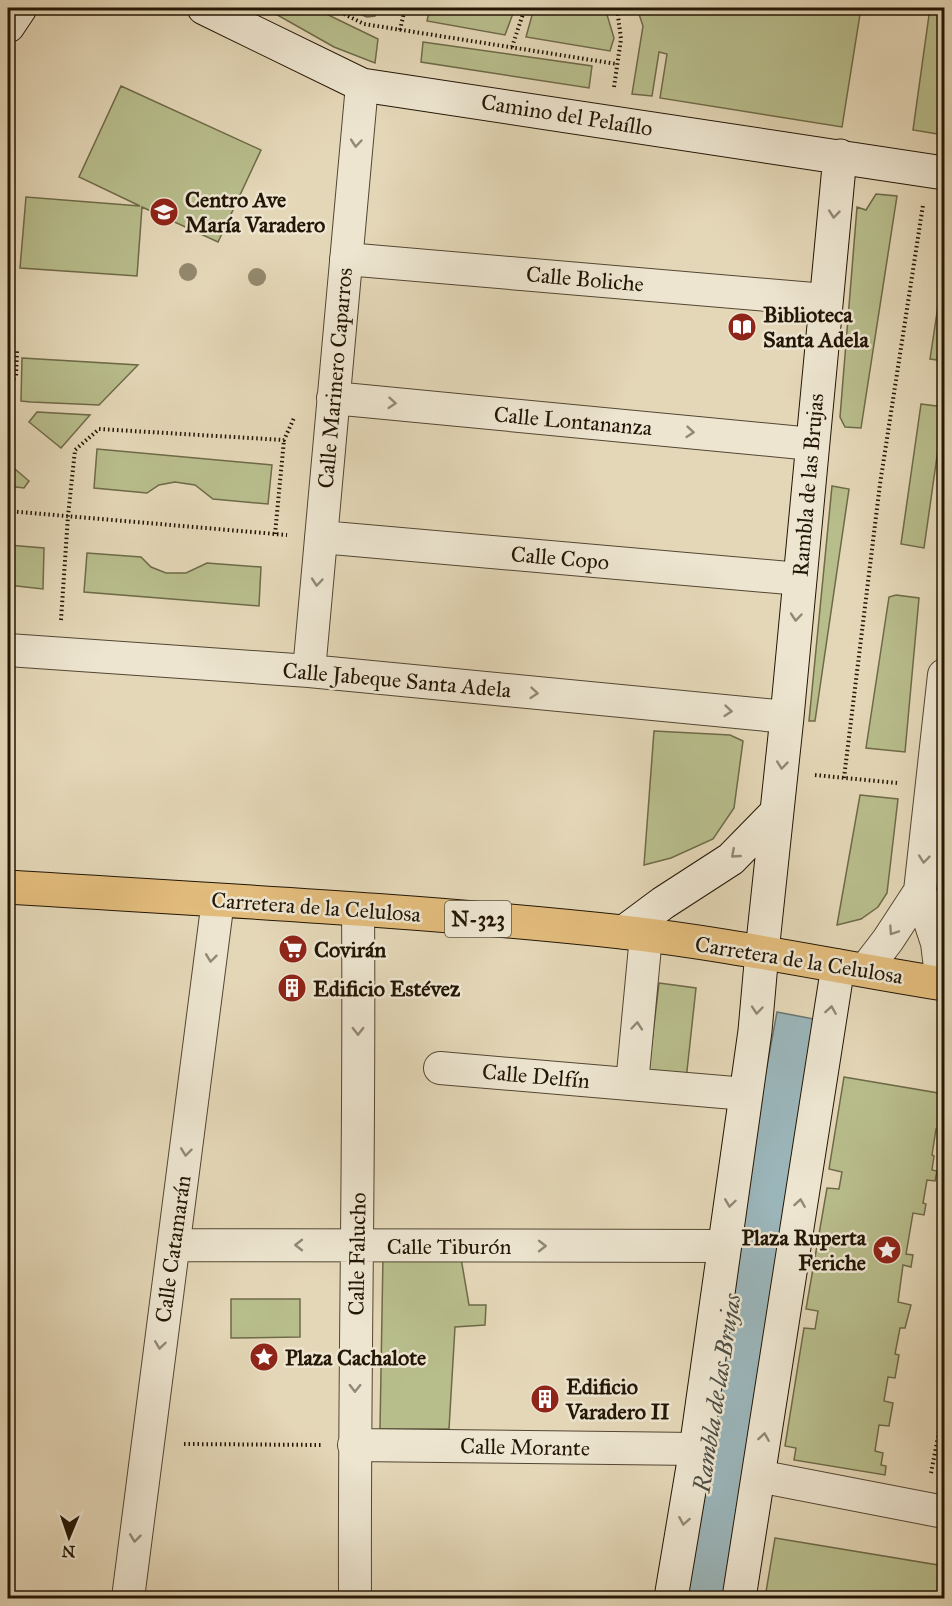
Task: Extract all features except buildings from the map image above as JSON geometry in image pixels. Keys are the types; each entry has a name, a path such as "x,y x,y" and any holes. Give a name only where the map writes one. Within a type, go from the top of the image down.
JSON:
{"highway":[{"name":"Carretera de la Celulosa","path":"8,887 357,909 635,934 762,952 943,984"}],"street":[{"path":"8,26 20,8"},
{"name":"Camino del Pelaíllo","path":"204,8 362,85 945,173"},
{"name":"Calle Marinero Caparros","path":"309,671 362,85"},
{"name":"Rambla de las Brujas","path":"671,1599 696,1449 755,1031 840,156"},
{"name":"Calle Boliche","path":"346,259 825,300"},
{"name":"Calle Lontananza","path":"333,398 812,444"},
{"name":"Calle Copo","path":"321,537 800,579"},
{"name":"Calle Jabeque Santa Adela","path":"8,650 309,671 787,717"},
{"path":"943,984 937,943 921,891 945,675"},
{"path":"632,1084 635,934 663,903 731,859 776,813"},
{"path":"739,1599 758,1476 851,968 888,940 921,891"},
{"name":"Calle Catamarán","path":"128,1599 218,900"},
{"name":"Calle Falucho","path":"355,1599 354,1445 358,1245 357,909"},
{"name":"Calle Delfín","path":"440,1068 746,1094"},
{"name":"Calle Tiburón","path":"174,1245 724,1246"},
{"name":"Calle Morante","path":"354,1445 696,1449"},
{"path":"758,1476 934,1510"}],"path":[{"path":"332,8 364,24 617,64"},
{"path":"400,30 405,8"},
{"path":"512,47 525,8"},
{"path":"614,86 621,39 617,8"},
{"path":"844,778 880,484 924,198"},
{"path":"8,386 16,376 17,351"},
{"path":"275,534 284,440 298,409"},
{"path":"59,654 68,516 75,450 99,429 284,440"},
{"path":"8,511 321,537"},
{"path":"809,774 906,784"},
{"path":"934,1510 945,1406"},
{"path":"147,1443 354,1445"}],"green space":[{"path":"265,8 314,8 378,39 375,63 334,47"},
{"path":"344,8 376,8 375,16 367,17"},
{"path":"430,8 515,8 505,35 427,21"},
{"path":"534,8 605,8 614,38 610,51 526,37"},
{"path":"637,8 861,8 842,127 660,98 667,54 659,52 652,96 632,94 643,26"},
{"path":"930,8 944,8 944,135 913,130"},
{"path":"423,42 592,66 589,88 421,62"},
{"path":"121,86 261,150 218,242 142,207 137,276 20,268 26,197 140,206 79,177"},
{"path":"876,194 897,196 861,428 845,427 840,417 857,207 866,210"},
{"path":"944,266 944,361 930,359"},
{"path":"22,358 138,365 99,405 31,402 21,401"},
{"path":"921,404 944,407 924,548 901,544"},
{"path":"37,412 90,415 61,448 29,422"},
{"path":"97,449 272,465 268,504 213,499 195,485 175,482 159,485 147,493 94,488"},
{"path":"8,463 29,481 24,488 8,486"},
{"path":"832,486 849,489 815,721 809,721"},
{"path":"8,545 44,548 43,589 8,585"},
{"path":"87,553 141,557 151,567 166,573 186,573 207,563 261,567 259,606 84,592"},
{"path":"896,595 919,598 905,752 866,748 889,597"},
{"path":"654,731 730,735 743,741 734,808 713,839 671,858 644,865"},
{"path":"860,795 898,799 887,893 878,907 861,919 837,925"},
{"path":"659,983 696,988 686,1080 648,1076"},
{"path":"844,1077 944,1094 944,1119 942,1119 940,1129 936,1129 932,1155 934,1156 932,1170 937,1171 935,1181 927,1180 923,1203 926,1204 924,1215 913,1213 906,1254 913,1255 911,1267 903,1265 898,1302 911,1305 905,1328 900,1328 895,1354 899,1355 895,1378 888,1377 884,1401 893,1403 889,1426 879,1425 875,1451 883,1453 881,1465 886,1466 885,1475 794,1460 796,1448 785,1446 804,1328 815,1329 818,1311 806,1309 827,1188 839,1189 842,1172 829,1169"},
{"path":"383,1256 461,1258 469,1305 486,1305 485,1325 455,1327 449,1429 380,1429"},
{"path":"231,1299 300,1299 300,1337 231,1338"},
{"path":"775,1538 944,1566 944,1598 765,1598"}],"water":[{"path":"777,1012 819,1020 726,1598 682,1598 757,1120"}],"place":[{"name":"Centro Ave María Varadero","path":"164,212"},
{"name":"Biblioteca Santa Adela","path":"742,327"},
{"name":"Covirán","path":"293,949"},
{"name":"Edificio Estévez","path":"292,988"},
{"name":"Plaza Ruperta Feriche","path":"887,1250"},
{"name":"Plaza Cachalote","path":"264,1357"},
{"name":"Edificio Varadero II","path":"545,1399"}]}
